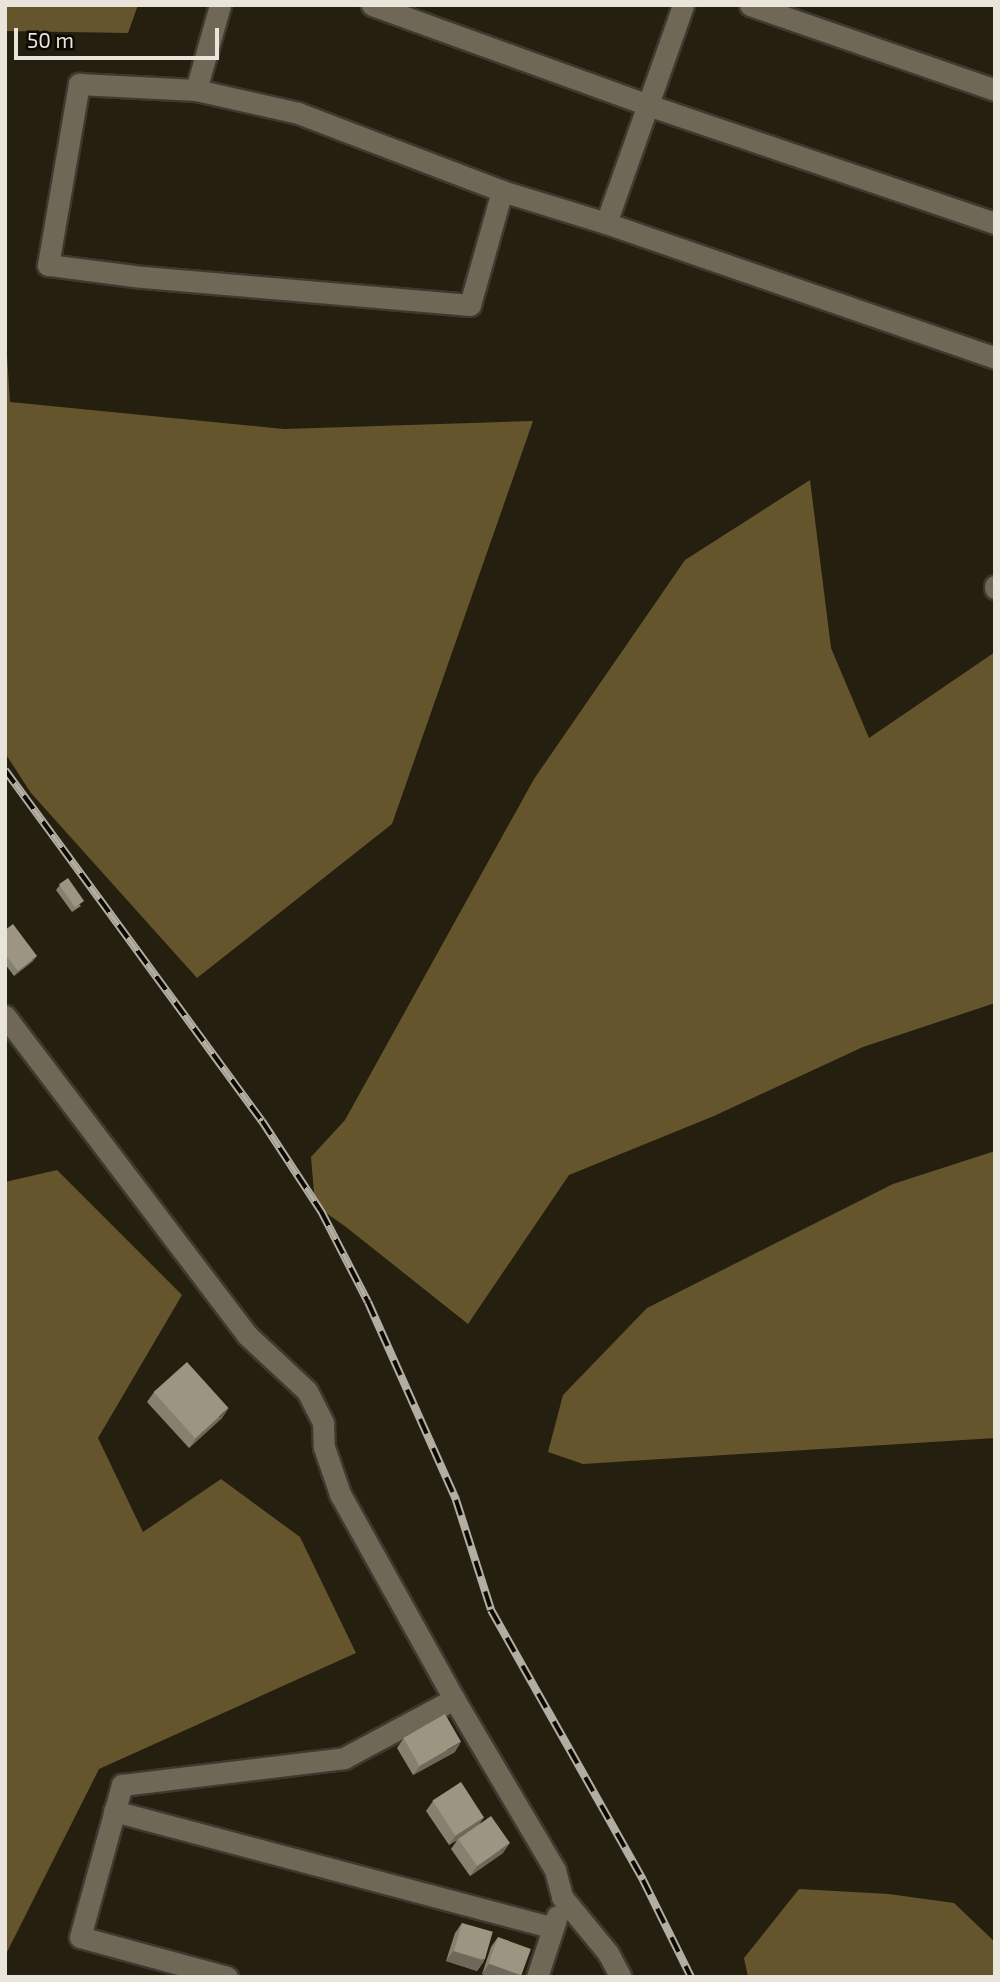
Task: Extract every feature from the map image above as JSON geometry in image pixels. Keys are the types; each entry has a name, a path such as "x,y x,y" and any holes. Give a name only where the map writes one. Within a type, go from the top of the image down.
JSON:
{"street":[{"path":"196,90 220,5"},
{"path":"372,5 648,105 995,223"},
{"path":"606,223 683,5"},
{"path":"750,5 995,90"},
{"path":"502,191 470,304 134,276 48,265 79,84 196,90 298,113 502,191 606,223 995,358"},
{"path":"5,1016 247,1335 307,1391 323,1423 324,1447 340,1494 454,1699 555,1870 562,1897 608,1953 621,1977"},
{"path":"227,1977 80,1937 121,1785 344,1758 454,1699"},
{"path":"114,1811 553,1928"},
{"path":"537,1977 562,1897"}],"shaded area":[{"path":"5,5 138,5 128,33 5,31"},
{"path":"5,324 10,402 284,429 533,421 392,824 197,978 31,793 5,753"},
{"path":"810,480 831,648 869,738 995,652 995,1003 863,1047 714,1116 569,1175 468,1324 315,1205 311,1157 345,1120 534,779 685,560"},
{"path":"995,1151 995,1438 583,1464 548,1452 563,1395 647,1308 893,1184"},
{"path":"57,1170 182,1295 98,1438 143,1532 221,1479 300,1537 356,1653 99,1769 5,1956 5,1182"},
{"path":"799,1889 889,1894 954,1903 995,1942 995,1977 748,1977 744,1958"}],"building":[{"path":"68,878 84,901 75,907 59,884"},
{"path":"13,924 37,956 18,971 5,954 5,930"},
{"path":"187,1362 228,1408 195,1438 154,1392"},
{"path":"445,1714 461,1742 419,1766 403,1738"},
{"path":"461,1782 484,1817 455,1836 432,1801"},
{"path":"491,1816 510,1843 477,1866 458,1839"},
{"path":"462,1923 493,1932 485,1960 454,1951"},
{"path":"498,1937 531,1949 521,1975 488,1963"}],"railway":[{"path":"5,770 262,1121 321,1211 368,1302 456,1500 491,1610 643,1880 691,1977"}]}
